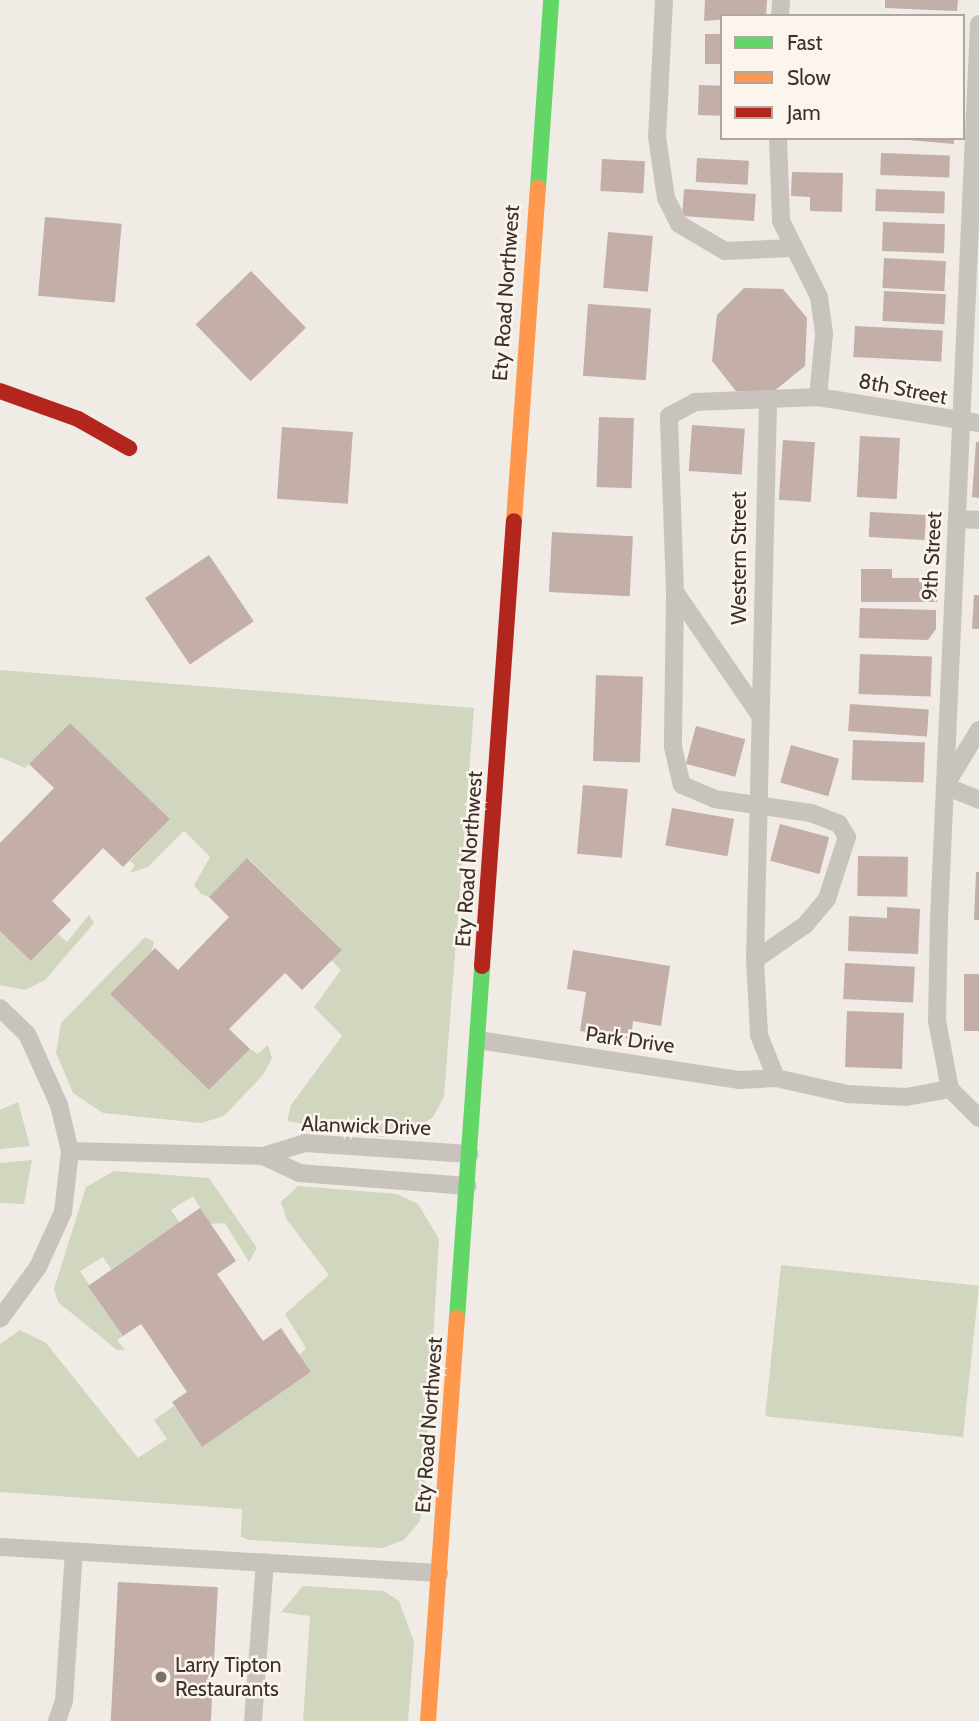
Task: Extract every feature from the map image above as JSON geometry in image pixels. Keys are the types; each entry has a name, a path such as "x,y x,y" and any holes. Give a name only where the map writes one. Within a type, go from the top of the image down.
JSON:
{"street":[{"name":"Ety Road Northwest","path":"428,1721 551,0"},
{"path":"0,391 78,419 129,448"}],"lane":[{"path":"664,0 657,137 666,198 679,224 725,251 791,248"},
{"name":"9th Street","path":"950,1089 937,1021 959,423 972,320 979,24"},
{"path":"755,960 805,925 827,899 847,837 839,824 811,813 694,793 675,774 675,592 670,416 695,402 768,402 818,397 824,334 819,297 791,248 781,221 778,140"},
{"name":"8th Street","path":"818,397 959,423 979,423"},
{"name":"Western Street","path":"768,402 755,960 759,1035 776,1078"},
{"path":"957,519 979,520"},
{"name":"Western Street","path":"675,592 760,714"},
{"path":"979,730 945,786 979,800"},
{"path":"0,1008 27,1034 59,1105 70,1151 63,1212 38,1267 0,1319"},
{"name":"Park Drive","path":"478,1040 740,1080 776,1078"},
{"path":"776,1078 847,1094 906,1097 950,1089 979,1118"},
{"name":"Alanwick Drive","path":"70,1151 262,1156 305,1143 470,1154"},
{"name":"Alanwick Drive","path":"262,1156 299,1173 467,1186"},
{"path":"0,1547 439,1573"},
{"path":"57,1721 64,1701 74,1552"},
{"path":"253,1721 265,1562"}],"green space":[{"path":"0,670 474,708 444,1097 433,1117 412,1132 381,1137 287,1121 291,1105 342,1036 314,1007 341,970 331,960 341,949 248,858 209,897 201,894 194,885 210,857 184,831 148,867 130,873 135,865 130,861 170,819 70,723 25,768 0,757"},
{"path":"89,915 94,923 45,980 25,990 0,985 0,931 31,961 58,934 67,942"},
{"path":"145,937 154,942 151,952 110,994 209,1090 250,1049 258,1054 268,1045 272,1058 263,1075 224,1116 201,1123 103,1113 73,1093 56,1053 61,1023"},
{"path":"18,1102 30,1146 0,1149 0,1110"},
{"path":"32,1160 24,1204 0,1203 0,1163"},
{"path":"114,1171 209,1178 257,1248 249,1262 225,1223 210,1224 193,1196 171,1210 180,1223 111,1269 103,1257 80,1271 123,1336 117,1340 125,1350 117,1350 58,1302 54,1289 86,1187"},
{"path":"298,1186 397,1194 418,1204 439,1239 424,1494 420,1521 404,1540 382,1548 250,1540 241,1537 242,1509 0,1492 0,1344 20,1330 46,1343 138,1458 167,1439 154,1420 174,1406 202,1447 311,1372 299,1355 306,1348 285,1314 329,1275 287,1220 281,1202"},
{"path":"781,1265 979,1286 963,1437 765,1416"},
{"path":"303,1586 384,1591 399,1601 414,1642 408,1721 303,1721 310,1616 281,1612"}],"building":[{"path":"705,0 767,0 766,14 720,14 720,20 704,21"},
{"path":"885,0 958,0 957,11 885,8"},
{"path":"705,34 720,34 720,64 705,64"},
{"path":"699,85 720,86 720,116 698,115"},
{"path":"908,140 954,140 954,144"},
{"path":"881,153 950,155 949,177 880,175"},
{"path":"697,158 749,161 748,185 696,182"},
{"path":"602,159 645,161 643,193 600,191"},
{"path":"792,172 843,173 842,212 810,211 810,197 791,196"},
{"path":"684,189 756,194 754,221 682,216"},
{"path":"876,189 945,191 944,213 875,211"},
{"path":"45,217 122,224 115,302 38,296"},
{"path":"883,222 945,224 944,253 882,251"},
{"path":"608,232 653,236 648,292 603,288"},
{"path":"884,258 946,261 944,291 882,288"},
{"path":"251,271 306,328 250,381 196,324"},
{"path":"744,288 783,289 807,318 805,366 773,392 736,391 712,361 717,315"},
{"path":"884,291 946,294 944,324 882,321"},
{"path":"588,304 651,308 646,380 583,376"},
{"path":"855,326 943,331 941,362 853,357"},
{"path":"599,417 634,418 632,488 597,487"},
{"path":"692,425 745,429 742,475 689,471"},
{"path":"282,427 353,432 348,504 277,499"},
{"path":"860,436 900,438 897,499 857,497"},
{"path":"783,440 815,442 811,502 779,500"},
{"path":"976,442 979,442 979,498 972,497"},
{"path":"870,512 926,515 925,540 869,537"},
{"path":"552,532 633,536 630,596 549,592"},
{"path":"209,555 254,621 190,664 145,598"},
{"path":"861,569 892,569 892,578 937,578 937,602 861,602"},
{"path":"974,595 979,595 979,629 972,629"},
{"path":"860,608 936,610 936,629 928,640 859,638"},
{"path":"860,654 932,657 931,696 859,694"},
{"path":"596,675 643,677 640,763 593,761"},
{"path":"850,704 929,710 927,736 848,731"},
{"path":"70,723 170,819 123,867 103,848 52,901 71,920 31,961 0,931 0,843 54,788 29,764"},
{"path":"696,726 745,739 735,777 686,764"},
{"path":"853,740 925,743 924,782 852,780"},
{"path":"791,745 839,759 828,796 780,782"},
{"path":"583,785 628,789 622,858 577,854"},
{"path":"672,808 734,819 727,856 665,845"},
{"path":"780,824 829,837 819,874 770,861"},
{"path":"858,856 908,857 907,897 857,896"},
{"path":"247,858 342,950 302,990 285,973 229,1029 250,1049 209,1090 110,994 155,948 178,970 229,917 209,897"},
{"path":"976,872 979,872 979,920 974,920"},
{"path":"887,907 920,909 918,954 848,951 849,916 887,918"},
{"path":"573,950 670,966 661,1026 633,1021 631,1039 580,1031 586,992 567,989"},
{"path":"845,963 915,967 913,1003 843,999"},
{"path":"964,974 979,974 979,1031 964,1031"},
{"path":"847,1011 904,1013 902,1069 845,1067"},
{"path":"200,1208 236,1261 217,1274 263,1341 281,1328 311,1372 202,1447 172,1402 187,1392 141,1324 123,1336 88,1286"},
{"path":"118,1582 218,1587 211,1721 111,1721"}],"traffic: fast":[{"path":"538,188 551,0"},
{"path":"457,1318 482,966"}],"traffic: slow":[{"path":"514,521 538,188"},
{"path":"428,1721 457,1318"}],"traffic: jam":[{"path":"0,391 78,419 129,448"},
{"path":"482,966 514,521"}],"place":[{"name":"Larry Tipton Restaurants","path":"161,1677"}]}
